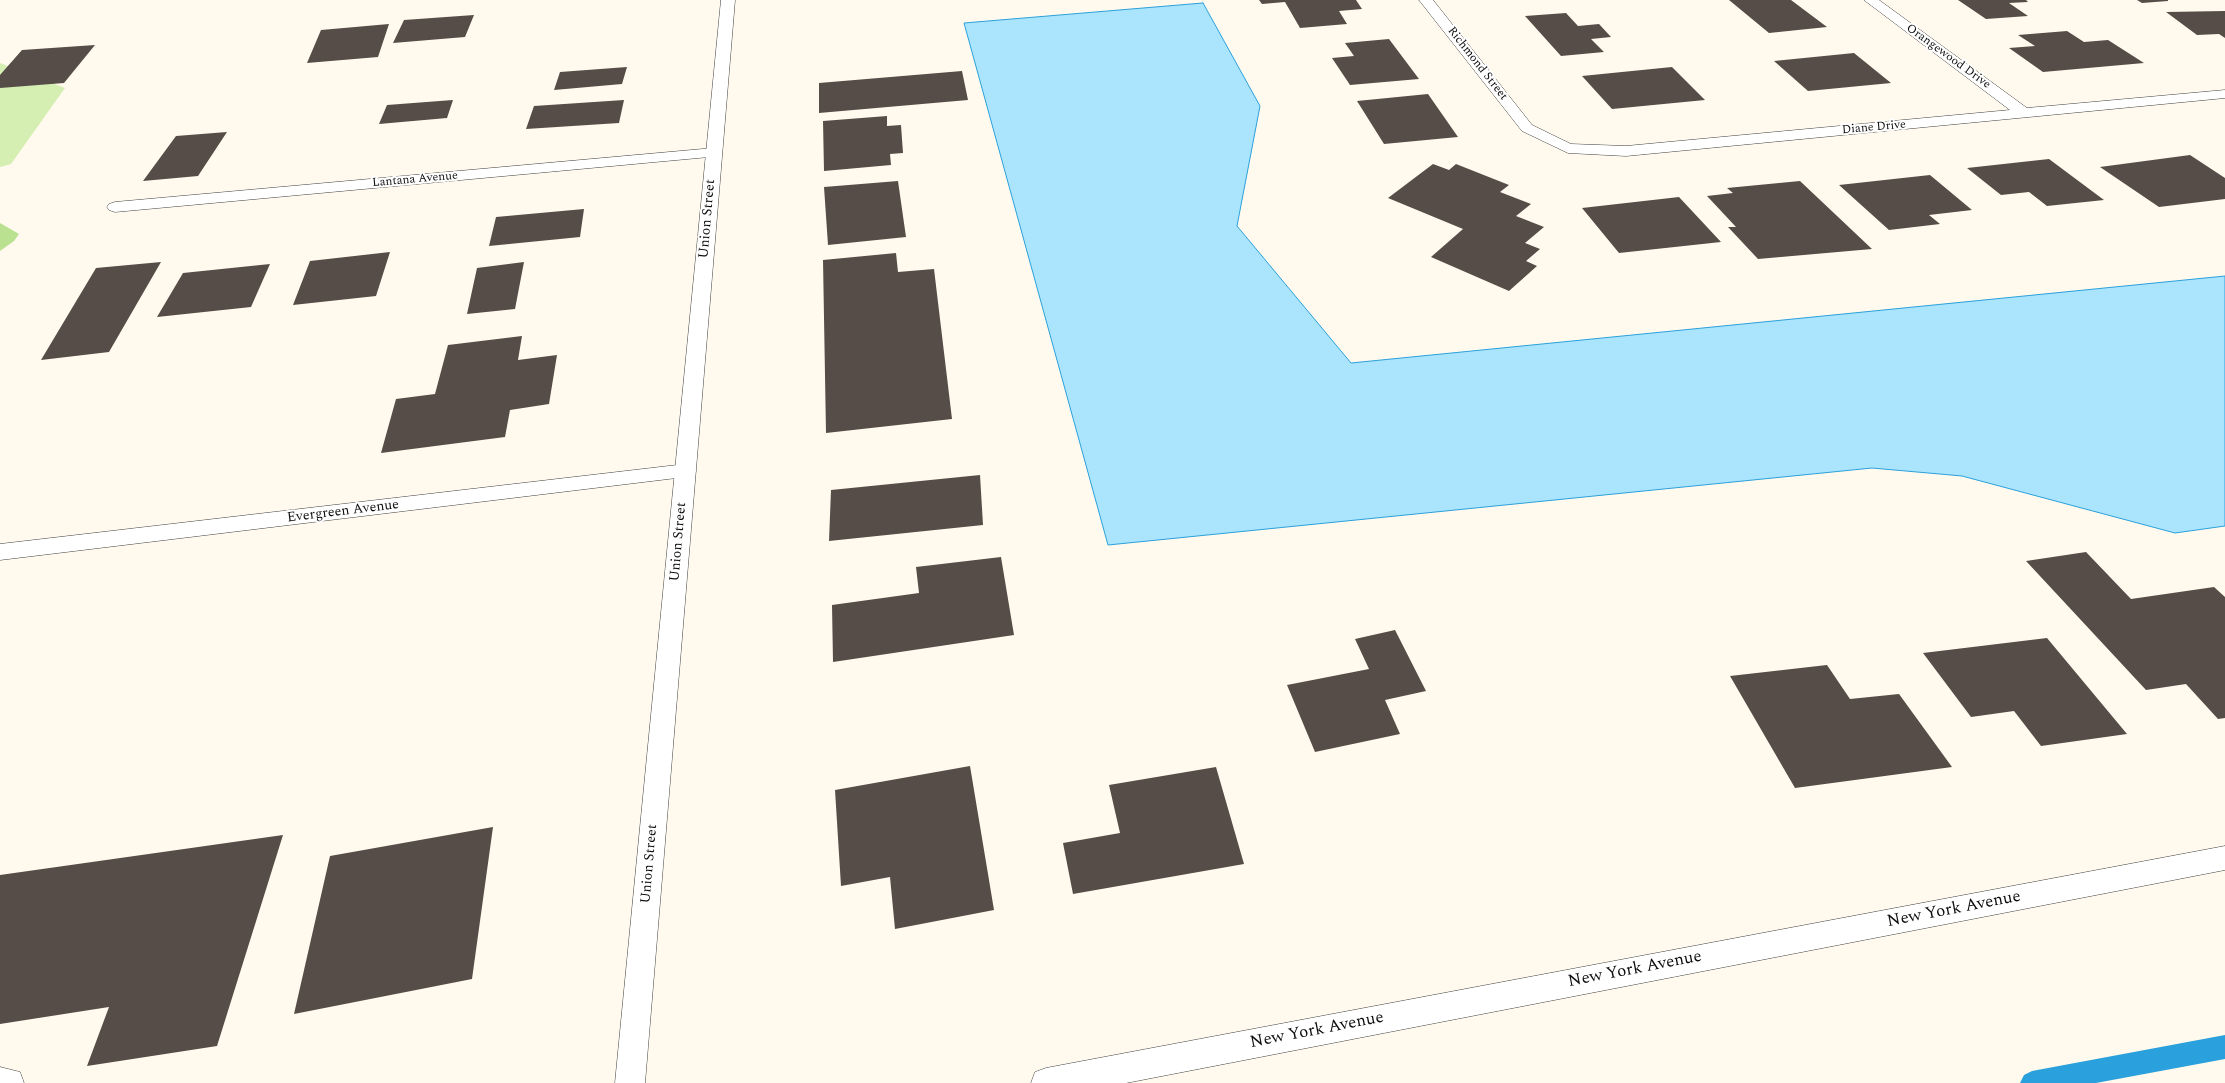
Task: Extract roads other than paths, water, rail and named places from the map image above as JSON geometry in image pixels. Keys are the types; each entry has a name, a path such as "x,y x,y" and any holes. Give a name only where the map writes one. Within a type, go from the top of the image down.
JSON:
{"street":[{"name":"Union Street","path":"630,1083 728,0"},
{"name":"Richmond Street","path":"1426,0 1527,128"},
{"name":"Orangewood Drive","path":"1871,0 2025,114"},
{"name":"Diane Drive","path":"1527,128 1568,148 1626,152 2225,94"},
{"name":"Lantana Avenue","path":"115,207 714,153"},
{"name":"Evergreen Avenue","path":"0,552 686,471"},
{"name":"New York Avenue","path":"1046,1083 2225,858"},
{"path":"0,1082 9,1083"}],"water":[{"path":"1203,3 1260,106 1237,226 1351,363 2225,276 2225,526 2175,533 1962,476 1872,468 1108,545 964,23"}],"waterway":[{"path":"2032,1083 2225,1047"}]}
